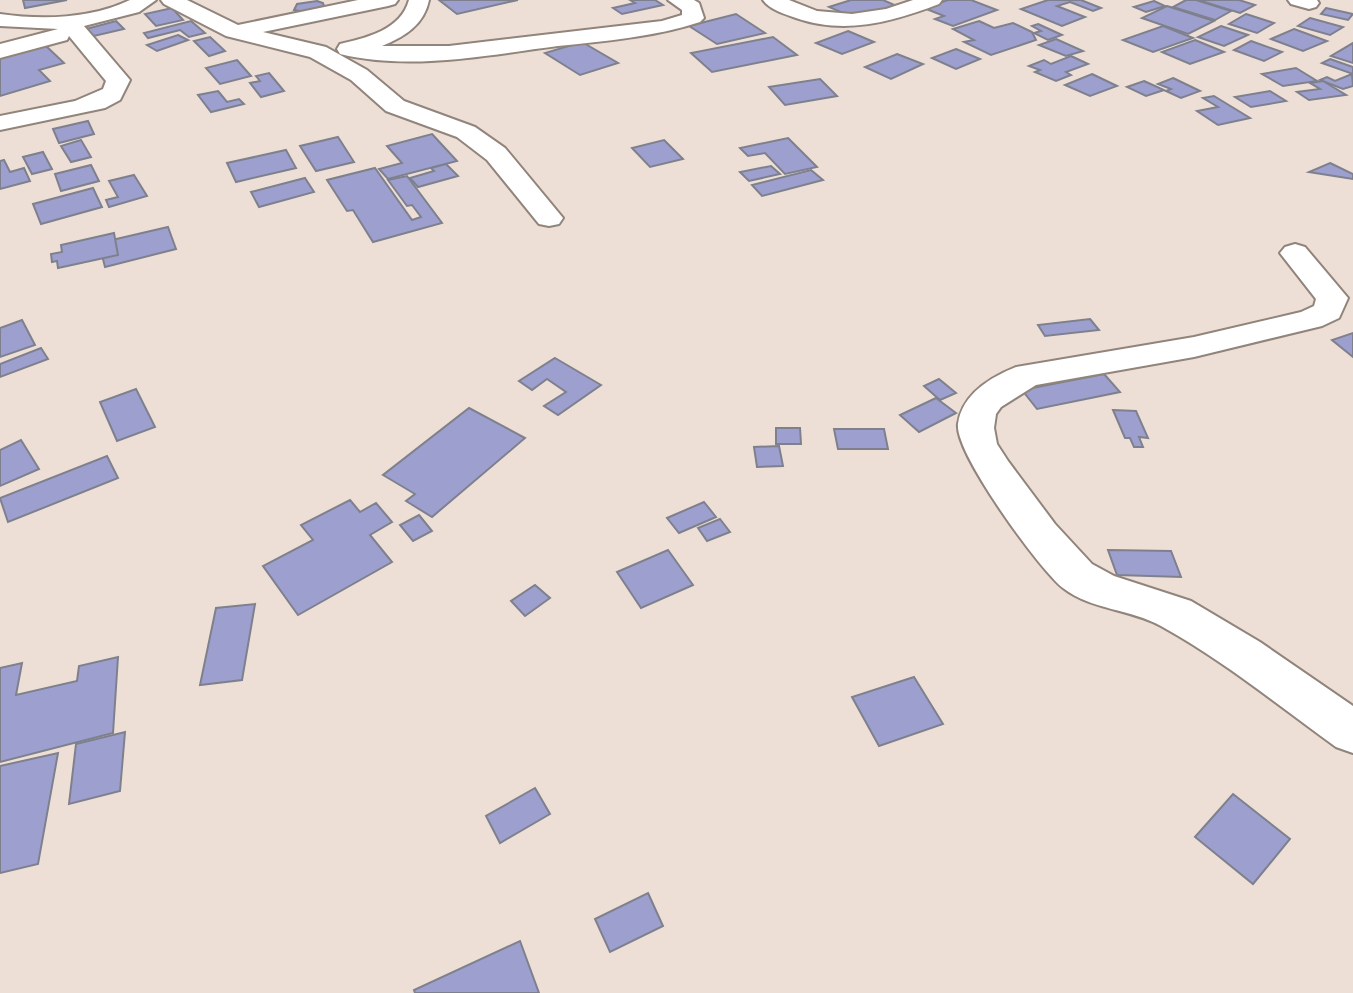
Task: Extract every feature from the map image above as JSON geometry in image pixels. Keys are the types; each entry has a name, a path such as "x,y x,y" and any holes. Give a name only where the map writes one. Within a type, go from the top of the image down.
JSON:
{"street":[{"path":"234,31 388,0"},
{"path":"318,52 348,49 373,42 402,27 417,11 419,0"},
{"path":"348,49 384,53 449,53 665,27 693,18 692,7 678,0"},
{"path":"773,0 818,18 858,22 878,19 932,0"},
{"path":"0,51 140,4 174,2 234,31 318,52 359,75 395,106 466,132 483,142 506,165 549,218"},
{"path":"0,20 73,25 118,80 116,89 109,97 81,106 0,122"},
{"path":"1295,253 1332,299 1328,311 1311,319 1194,348 1028,374 1004,385 987,400 976,422 979,445 1000,478 1057,555 1076,576 1110,592 1174,612 1353,732"}],"building":[{"path":"23,0 67,0 25,8"},
{"path":"439,0 518,0 457,14"},
{"path":"630,0 655,0 663,5 622,14 613,8 635,3"},
{"path":"851,0 883,0 897,6 857,19 829,7"},
{"path":"948,0 971,0 997,10 953,26 935,19 944,16 924,8"},
{"path":"1048,0 1081,0 1101,8 1093,11 1070,2 1057,6 1085,17 1062,26 1021,9"},
{"path":"1186,0 1196,0 1231,11 1215,20 1173,7"},
{"path":"1198,0 1239,0 1255,5 1240,13"},
{"path":"317,1 324,6 305,12 294,10 297,4"},
{"path":"1154,1 1165,6 1146,12 1134,7"},
{"path":"1167,6 1214,21 1188,34 1142,18"},
{"path":"172,8 183,20 156,26 145,14"},
{"path":"1326,8 1353,14 1348,20 1321,14"},
{"path":"736,14 765,33 717,44 689,26"},
{"path":"1246,14 1274,23 1257,33 1229,24"},
{"path":"1310,18 1343,27 1330,35 1298,26"},
{"path":"116,21 124,29 94,36 86,29"},
{"path":"191,21 205,33 189,37 180,30 148,38 144,33"},
{"path":"979,21 994,28 1013,23 1032,32 1036,40 991,55 964,42 974,40 953,29"},
{"path":"1038,24 1062,35 1048,40 1034,33 1041,31 1032,26"},
{"path":"1163,26 1193,38 1153,52 1123,40"},
{"path":"1221,26 1248,35 1224,46 1198,37"},
{"path":"1294,29 1327,41 1303,51 1271,39"},
{"path":"848,31 874,42 842,54 816,43"},
{"path":"178,35 188,40 157,51 147,45"},
{"path":"210,37 225,51 209,56 194,41"},
{"path":"773,37 797,55 712,72 691,53"},
{"path":"1056,39 1083,51 1066,56 1039,45"},
{"path":"1195,40 1224,52 1190,64 1162,52"},
{"path":"1251,41 1282,52 1264,61 1234,50"},
{"path":"582,42 618,63 580,75 545,53"},
{"path":"1353,43 1353,63 1331,56"},
{"path":"45,45 64,63 39,70 50,81 0,96 0,56"},
{"path":"956,49 980,59 956,69 932,58"},
{"path":"897,54 923,64 891,79 865,67"},
{"path":"1071,56 1088,64 1066,72 1071,75 1056,81 1035,72 1040,70 1029,66 1044,60 1051,64"},
{"path":"1330,59 1353,67 1353,74 1322,63"},
{"path":"237,60 251,76 220,84 206,68"},
{"path":"1296,68 1317,81 1283,86 1262,74"},
{"path":"269,73 284,91 261,97 250,83 260,81 256,76"},
{"path":"1092,74 1117,86 1090,96 1065,85"},
{"path":"1352,74 1353,86 1343,89 1320,80 1327,77 1335,81"},
{"path":"1173,78 1200,91 1181,98 1166,91 1171,89 1158,84"},
{"path":"820,79 837,96 785,105 769,87"},
{"path":"1144,81 1164,90 1146,96 1127,87"},
{"path":"1323,81 1346,95 1309,100 1297,92 1320,89 1310,83"},
{"path":"218,91 227,102 239,99 244,104 211,112 198,95"},
{"path":"1270,91 1286,101 1251,107 1235,97"},
{"path":"1214,96 1250,118 1218,125 1197,111 1218,107 1203,98"},
{"path":"88,121 94,134 59,143 53,129"},
{"path":"432,134 457,161 388,179 379,169 402,163 387,146"},
{"path":"338,137 354,162 316,171 300,146"},
{"path":"788,138 817,167 785,174 765,153 748,156 740,148"},
{"path":"81,140 91,157 71,162 61,146"},
{"path":"664,140 683,159 650,167 632,148"},
{"path":"286,150 296,168 236,182 227,163"},
{"path":"43,152 52,169 32,174 23,157"},
{"path":"4,160 10,172 24,168 30,181 0,189 0,161"},
{"path":"1330,163 1353,174 1353,179 1309,172"},
{"path":"446,164 458,176 418,187 410,178 434,171 431,168"},
{"path":"91,165 99,181 61,191 55,174"},
{"path":"771,166 780,174 749,181 740,172"},
{"path":"375,168 412,220 421,217 412,205 407,206 388,180 407,176 442,223 373,242 353,210 347,211 327,180"},
{"path":"811,170 823,180 762,196 752,185"},
{"path":"134,175 147,196 109,207 106,200 118,197 109,181"},
{"path":"305,178 314,192 259,207 251,192"},
{"path":"93,188 102,207 41,224 33,204"},
{"path":"168,227 176,249 105,267 99,243"},
{"path":"114,233 118,255 58,268 57,261 52,262 51,254 62,252 61,245"},
{"path":"1090,319 1099,330 1045,336 1038,325"},
{"path":"22,320 35,345 0,357 0,328"},
{"path":"1353,333 1353,357 1332,340"},
{"path":"41,348 48,359 0,377 0,364"},
{"path":"555,358 601,385 558,415 544,406 566,392 547,379 532,390 519,381"},
{"path":"1104,374 1120,392 1037,409 1022,390"},
{"path":"939,379 956,393 940,400 924,386"},
{"path":"136,389 155,427 117,441 100,402"},
{"path":"936,398 956,413 919,432 900,415"},
{"path":"469,408 525,438 432,517 406,501 415,494 383,475"},
{"path":"1113,410 1136,411 1148,438 1139,437 1143,447 1134,447 1130,438 1125,438"},
{"path":"776,428 800,428 801,444 776,444"},
{"path":"834,429 884,429 888,449 838,449"},
{"path":"21,440 39,469 0,486 0,450"},
{"path":"779,446 783,466 757,467 754,447"},
{"path":"107,456 118,478 8,522 0,498"},
{"path":"350,500 360,512 376,503 392,522 370,535 392,562 298,615 263,566 313,540 301,525"},
{"path":"704,502 716,517 679,533 667,518"},
{"path":"419,515 432,531 413,541 400,525"},
{"path":"720,519 730,532 707,541 698,528"},
{"path":"668,550 693,585 641,608 617,572"},
{"path":"1108,550 1171,551 1181,577 1117,575"},
{"path":"535,585 550,598 525,616 511,601"},
{"path":"255,604 242,680 200,685 216,608"},
{"path":"118,657 113,733 0,762 0,668 22,663 16,695 77,681 79,666"},
{"path":"914,677 943,724 879,746 852,697"},
{"path":"125,732 120,791 69,804 76,744"},
{"path":"58,753 38,864 0,873 0,766"},
{"path":"535,788 550,814 500,843 486,816"},
{"path":"1233,794 1290,839 1253,884 1195,837"},
{"path":"648,893 663,926 610,952 595,919"},
{"path":"520,941 539,993 415,993 414,990"}]}
